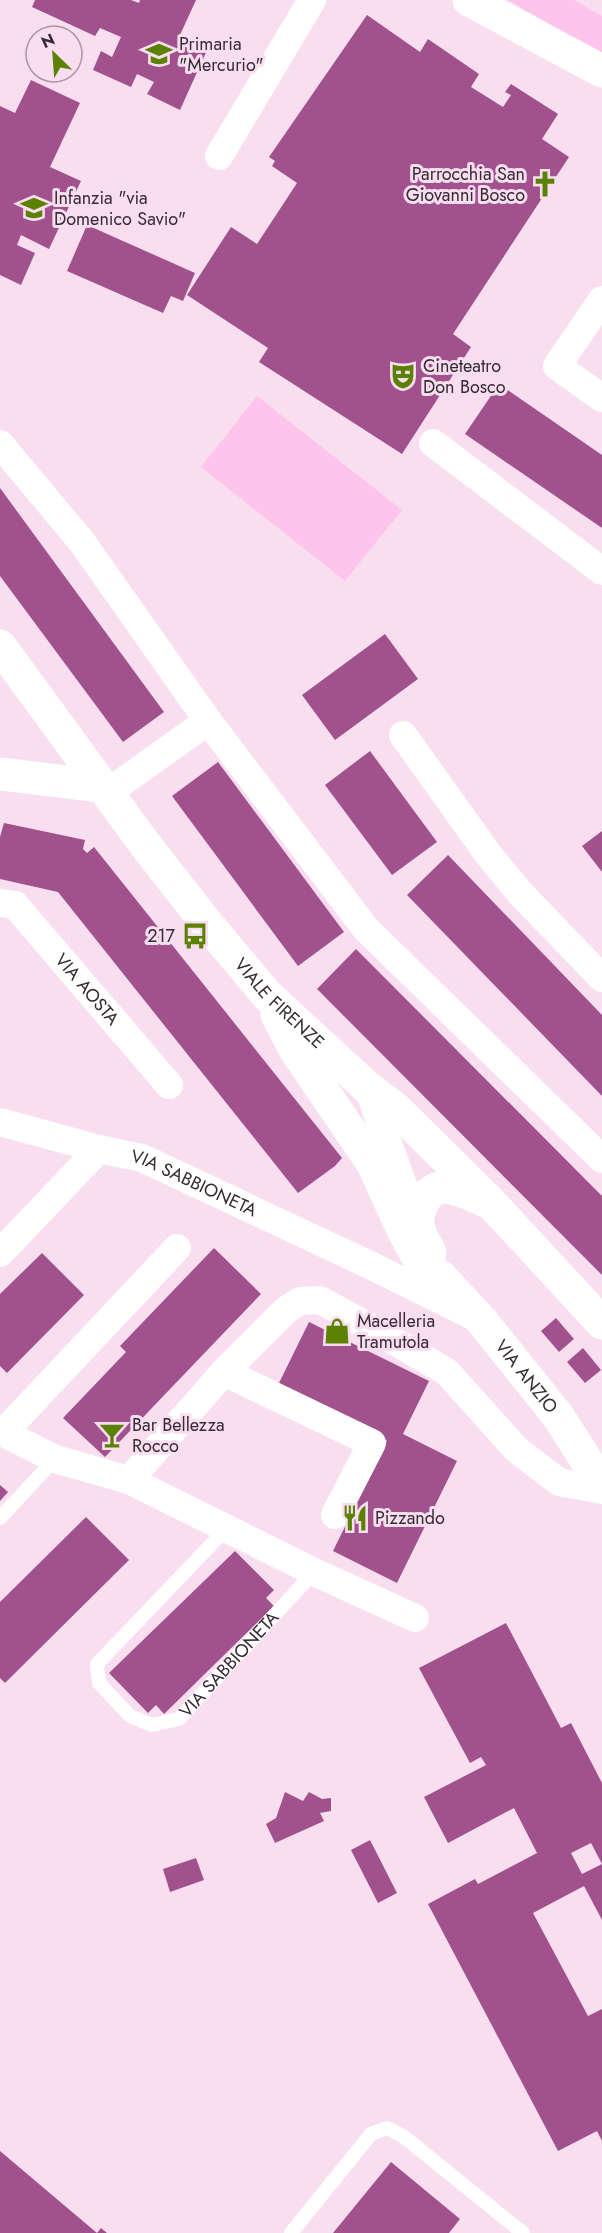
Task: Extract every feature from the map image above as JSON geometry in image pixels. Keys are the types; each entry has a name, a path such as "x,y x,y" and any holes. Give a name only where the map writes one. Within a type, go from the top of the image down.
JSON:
{"main road":[{"path":"468,0 602,71"},
{"name":"VIALE FIRENZE","path":"0,646 104,789 204,920 267,995 368,1088 396,1109 492,1204 602,1323"},
{"path":"0,774 104,789"},
{"path":"267,995 296,1051 373,1164 403,1230 423,1267 440,1276"},
{"path":"440,1276 418,1226 420,1211 427,1195 440,1188 458,1190 492,1204"},
{"name":"VIA ANZIO","path":"440,1276 481,1320 558,1416 602,1487"}],"street":[{"path":"219,156 312,0"},
{"path":"598,314 557,366 602,398"},
{"path":"433,443 602,571"},
{"path":"0,444 82,542 208,721 366,929 602,1159"},
{"path":"104,789 208,721"},
{"path":"403,735 488,854 521,894 602,978"},
{"name":"VIA AOSTA","path":"0,903 15,905 169,1086"},
{"path":"368,1088 418,1226"},
{"name":"VIA SABBIONETA","path":"0,1122 99,1149 142,1158 481,1320"},
{"path":"0,1253 99,1149"},
{"path":"177,1248 1,1432 55,1459 129,1480 314,1572 415,1618"},
{"path":"129,1480 224,1372 286,1310 300,1301 320,1300 447,1372 516,1449 559,1482 602,1487"},
{"path":"224,1372 372,1443 335,1515"}],"lane":[{"path":"0,1518 55,1459"},
{"name":"VIA SABBIONETA","path":"227,1528 97,1664 99,1683 130,1716 152,1725 178,1719 314,1572"},
{"path":"291,2233 371,2134 387,2128 403,2136 523,2233"}],"shaded area":[{"path":"508,0 574,0 602,16 602,55"},
{"path":"257,396 402,510 345,581 201,467"}],"building":[{"name":"Primaria \"Mercurio\"","path":"35,0 131,0 139,3 140,0 196,0 180,35 208,48 180,110 147,94 154,82 137,74 131,87 93,70 101,51 112,57 121,37 100,28 95,36 84,31 84,24 69,24 32,7"},
{"path":"367,15 420,52 428,39 479,74 471,87 503,107 511,95 505,92 511,84 558,114 542,139 569,157 453,334 471,347 402,454 259,362 268,348 187,295 231,227 257,244 297,183 272,166 275,161 269,157"},
{"name":"Infanzia \"via Domenico Savio\"","path":"29,84 40,84 80,103 50,167 81,181 49,249 21,235 17,245 35,253 21,285 0,275 0,106 15,113"},
{"path":"87,225 195,273 183,301 171,296 163,313 67,271"},
{"path":"499,384 602,455 602,528 465,434"},
{"path":"0,488 164,712 123,742 0,576"},
{"path":"385,634 418,679 335,740 302,695"},
{"path":"370,751 437,842 392,875 325,785"},
{"path":"218,762 344,932 298,966 172,796"},
{"path":"4,823 85,840 83,849 87,853 94,847 342,1158 335,1166 298,1193 58,892 0,879 0,837"},
{"path":"602,831 602,872 582,846"},
{"path":"448,855 602,1015 602,1096 407,895"},
{"path":"356,949 602,1196 602,1275 317,989"},
{"path":"214,1248 261,1294 105,1457 63,1418 126,1352 120,1346"},
{"path":"42,1253 84,1295 7,1373 0,1366 0,1294"},
{"path":"556,1318 574,1339 559,1352 541,1331"},
{"path":"309,1322 429,1381 403,1434 457,1461 397,1583 333,1551 387,1441 277,1387"},
{"path":"583,1348 601,1370 585,1383 567,1362"},
{"path":"0,1485 8,1492 0,1501"},
{"path":"86,1517 129,1560 5,1683 0,1678 0,1602"},
{"path":"235,1551 274,1590 266,1598 274,1606 164,1714 156,1705 148,1713 109,1673"},
{"path":"506,1623 561,1728 571,1723 602,1783 602,1864 602,1920 584,1886 533,1913 588,2016 602,2009 602,2141 597,2131 558,2151 428,1904 475,1879 478,1884 537,1853 514,1808 448,1843 424,1797 486,1765 481,1757 470,1763 419,1668","holes":["591,1843 602,1864 582,1874 571,1853"]},
{"path":"285,1792 303,1801 309,1792 322,1799 331,1798 331,1811 320,1813 324,1821 275,1843 266,1824 276,1818"},
{"path":"370,1840 397,1893 378,1903 351,1850"},
{"path":"196,1858 204,1880 170,1892 163,1869"},
{"path":"0,2151 97,2233 0,2233"},
{"path":"391,2162 460,2219 449,2233 333,2233"},
{"path":"101,2228 107,2233 97,2233"}],"place":[{"name":"Primaria \"Mercurio\"","path":"159,54"},
{"name":"Parrocchia San Giovanni Bosco","path":"545,184"},
{"name":"Infanzia \"via Domenico Savio\"","path":"34,208"},
{"name":"Cineteatro Don Bosco","path":"403,376"},
{"name":"217","path":"195,936"},
{"name":"Macelleria Tramutola","path":"337,1331"},
{"name":"Bar Bellezza Rocco","path":"112,1435"},
{"name":"Pizzando","path":"355,1518"}]}
